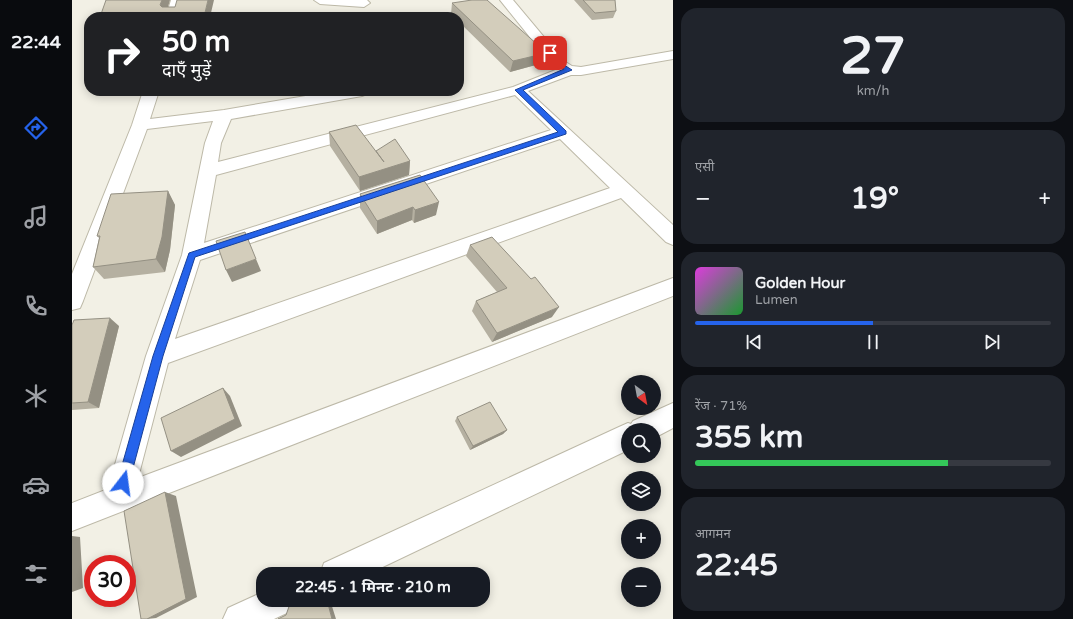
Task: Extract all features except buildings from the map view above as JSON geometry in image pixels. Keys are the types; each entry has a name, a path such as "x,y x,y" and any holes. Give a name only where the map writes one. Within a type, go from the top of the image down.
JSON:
{"street":[{"path":"173,12 177,0"},
{"path":"320,0 364,3"},
{"path":"506,0 559,64 569,70"},
{"path":"207,171 518,90 569,70 581,71 673,55"},
{"path":"518,90 673,237"},
{"path":"72,301 79,261 140,126 149,96"},
{"path":"140,126 224,115 333,96"},
{"path":"119,498 158,356 192,255 213,143 224,115"},
{"path":"192,255 563,132"},
{"path":"158,356 624,190"},
{"path":"72,517 673,287"},
{"path":"656,423 673,415"},
{"path":"350,567 621,439"},
{"path":"239,619 265,607"}],"route":[{"path":"123,483 158,356 192,255 563,132 518,90 569,70 559,64 550,53"}]}
